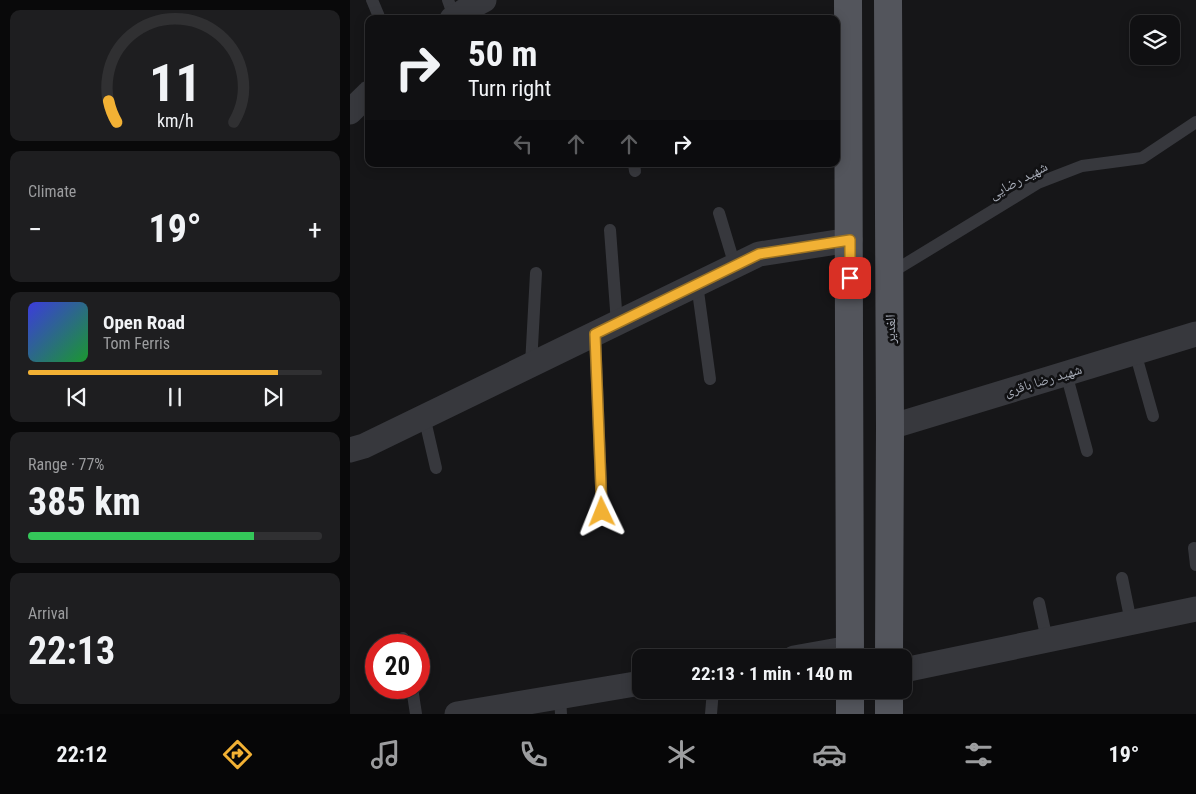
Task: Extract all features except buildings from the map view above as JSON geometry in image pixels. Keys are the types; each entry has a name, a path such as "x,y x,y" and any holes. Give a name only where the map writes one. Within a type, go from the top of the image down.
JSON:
{"main road":[{"path":"848,0 842,54 850,240 850,649"},
{"name":"الغدیر","path":"888,0 889,649"},
{"path":"850,699 850,714"},
{"path":"889,699 889,714"}],"street":[{"path":"350,112 365,97"},
{"path":"350,450 364,446 759,254 850,240"},
{"name":"شهید رضا باقری","path":"890,427 1196,334"},
{"path":"912,668 1196,609"},
{"path":"457,714 561,705 632,685"}],"lane":[{"path":"372,0 378,15"},
{"name":"شهید رضایی","path":"889,274 1038,183 1082,166 1142,158 1196,122"},
{"path":"719,213 735,266"},
{"path":"610,230 618,323"},
{"path":"531,365 536,274"},
{"path":"698,284 710,380"},
{"path":"595,334 602,512"},
{"path":"1135,352 1153,416"},
{"path":"1066,373 1087,452"},
{"path":"424,416 436,468"},
{"path":"1194,548 1196,565"},
{"path":"1122,578 1131,622"},
{"path":"1038,603 1047,640"},
{"path":"414,699 416,714"},
{"path":"711,714 712,699"}],"route":[{"path":"602,512 595,334 759,254 850,240 850,278"}]}
